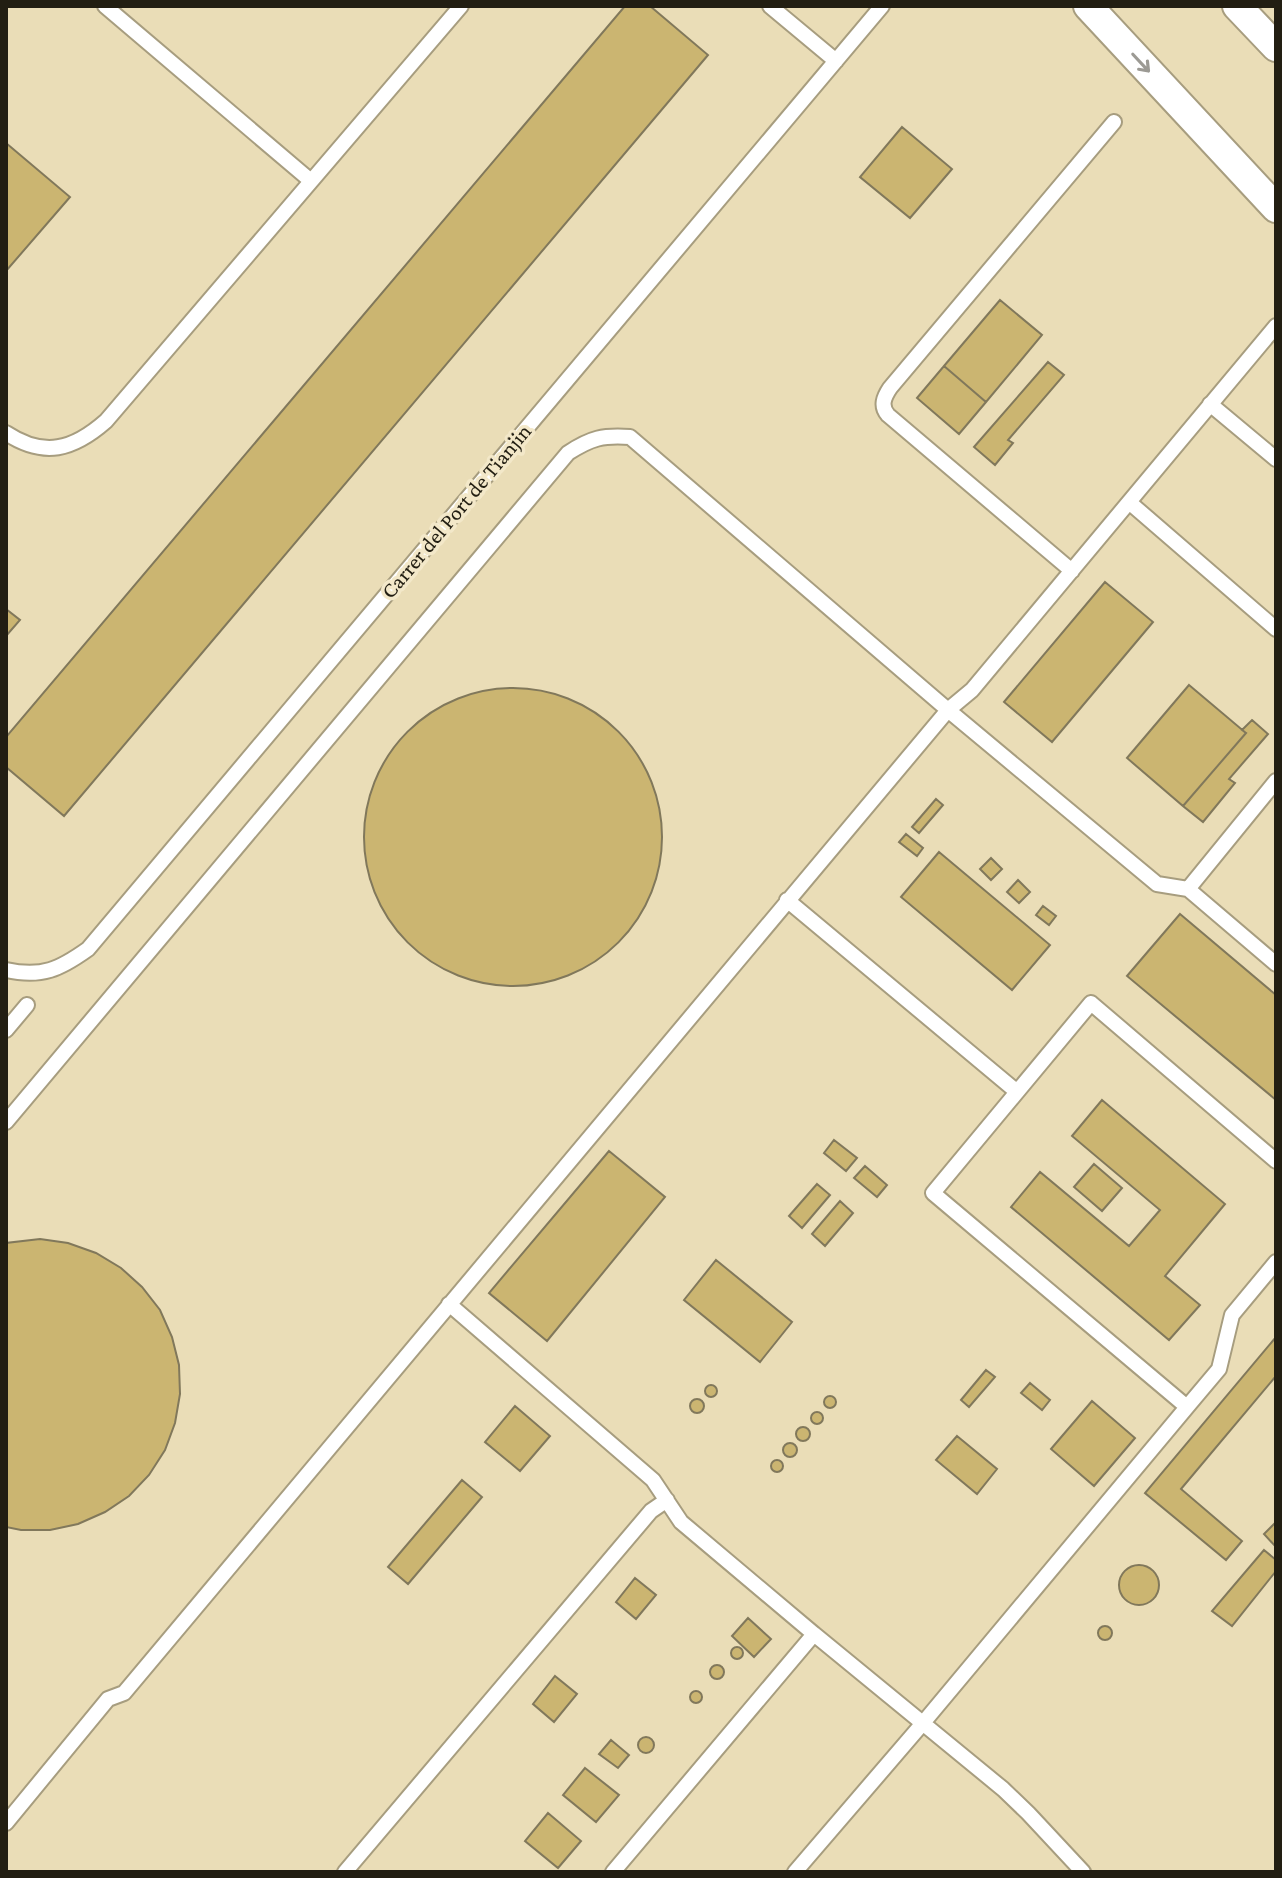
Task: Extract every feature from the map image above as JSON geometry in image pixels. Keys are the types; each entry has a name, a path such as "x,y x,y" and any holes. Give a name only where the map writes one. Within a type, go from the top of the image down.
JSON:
{"street":[{"path":"1088,6 1276,208"},
{"path":"1237,6 1276,47"}],"lane":[{"path":"105,6 311,181"},
{"path":"6,433 34,447 55,449 90,436 116,410 461,6"},
{"path":"770,6 836,61"},
{"name":"Carrer del Port de Tianjin","path":"6,970 39,973 64,966 88,949 882,6"},
{"path":"1072,571 888,415 883,401 890,388 1114,122"},
{"path":"6,1823 108,1699 124,1693 787,900 948,710 972,690 1276,326"},
{"path":"1210,404 1276,459"},
{"path":"6,1122 568,453 595,438 611,436 630,437 948,710 1157,884 1188,889 1276,964"},
{"path":"1129,502 1276,629"},
{"path":"1188,889 1276,781"},
{"path":"787,900 1016,1091"},
{"path":"1187,1407 933,1193 1091,1003 1276,1161"},
{"path":"6,1030 27,1005"},
{"path":"795,1872 1219,1369 1232,1315 1276,1262"},
{"path":"449,1304 653,1480 681,1522 1003,1789 1083,1872"},
{"path":"345,1872 651,1511 667,1500"},
{"path":"613,1872 814,1634"}],"shaded area":[{"path":"6,6 1276,6 1276,1872 6,1872"}],"building":[{"path":"625,6 650,6 708,55 64,816 6,767 6,737"},
{"path":"902,127 952,169 910,218 860,177"},
{"path":"6,143 70,197 6,271"},
{"path":"1000,300 1042,335 986,402 944,366"},
{"path":"1048,362 1064,375 1008,440 1013,443 995,465 974,447"},
{"path":"944,366 986,402 959,434 917,398"},
{"path":"1105,582 1153,622 1052,742 1004,702"},
{"path":"6,609 20,620 6,636"},
{"path":"1189,685 1246,733 1183,806 1127,758"},
{"path":"513,688 542,691 570,699 596,713 628,742 651,780 659,808 662,837 659,866 651,894 637,920 608,952 570,975 542,983 513,986 484,983 456,975 430,961 398,932 375,894 367,866 364,837 367,808 375,780 389,754 418,722 456,699 484,691"},
{"path":"1252,720 1268,734 1229,779 1235,783 1203,822 1183,806 1246,733 1242,730"},
{"path":"936,799 943,805 919,833 912,827"},
{"path":"906,834 923,848 917,856 899,842"},
{"path":"939,852 1050,945 1012,990 901,897"},
{"path":"991,858 1002,869 991,880 980,869"},
{"path":"1018,880 1030,892 1019,903 1007,892"},
{"path":"1043,906 1056,916 1049,925 1036,915"},
{"path":"1180,914 1276,995 1276,1100 1127,976"},
{"path":"1102,1100 1225,1204 1165,1276 1200,1305 1169,1340 1011,1207 1040,1172 1129,1246 1160,1210 1072,1136"},
{"path":"834,1140 857,1158 846,1171 824,1153"},
{"path":"609,1151 665,1197 547,1341 489,1293"},
{"path":"1094,1164 1122,1188 1102,1211 1074,1187"},
{"path":"865,1166 887,1185 877,1197 854,1178"},
{"path":"817,1184 830,1195 802,1228 789,1216"},
{"path":"840,1201 853,1213 825,1246 812,1234"},
{"path":"40,1239 68,1243 96,1253 121,1268 142,1287 160,1310 172,1337 179,1365 180,1394 175,1423 165,1450 149,1475 129,1496 105,1512 78,1524 50,1530 21,1530 6,1527 6,1243"},
{"path":"716,1260 792,1322 760,1362 684,1300"},
{"path":"1276,1337 1276,1376 1181,1489 1242,1541 1226,1560 1145,1493"},
{"path":"986,1370 995,1377 969,1407 961,1400"},
{"path":"1030,1383 1050,1400 1042,1410 1021,1393"},
{"path":"706,1386 716,1386 716,1396 706,1396"},
{"path":"825,1397 835,1397 835,1407 825,1407"},
{"path":"697,1399 704,1406 697,1413 690,1406"},
{"path":"1092,1401 1135,1438 1094,1486 1051,1449"},
{"path":"515,1406 550,1436 520,1471 485,1442"},
{"path":"817,1412 823,1418 817,1424 811,1418"},
{"path":"803,1427 810,1434 803,1441 796,1434"},
{"path":"957,1436 997,1469 977,1494 936,1460"},
{"path":"790,1443 797,1450 790,1457 783,1450"},
{"path":"777,1460 783,1466 777,1472 771,1466"},
{"path":"462,1480 482,1497 408,1584 388,1567"},
{"path":"1276,1522 1276,1547 1264,1534"},
{"path":"1264,1550 1276,1560 1276,1571 1232,1626 1212,1611"},
{"path":"1139,1565 1153,1571 1159,1585 1153,1599 1139,1605 1125,1599 1119,1585 1125,1571"},
{"path":"635,1578 656,1595 636,1619 616,1602"},
{"path":"748,1618 771,1639 754,1657 732,1636"},
{"path":"1105,1626 1112,1633 1105,1640 1098,1633"},
{"path":"737,1647 743,1653 737,1659 731,1653"},
{"path":"717,1665 724,1672 717,1679 710,1672"},
{"path":"555,1676 577,1694 554,1722 533,1704"},
{"path":"691,1692 701,1692 701,1702 691,1702"},
{"path":"646,1737 654,1745 646,1753 638,1745"},
{"path":"611,1740 629,1755 618,1768 599,1754"},
{"path":"585,1768 619,1795 596,1822 563,1795"},
{"path":"548,1813 581,1841 558,1868 525,1841"}]}
